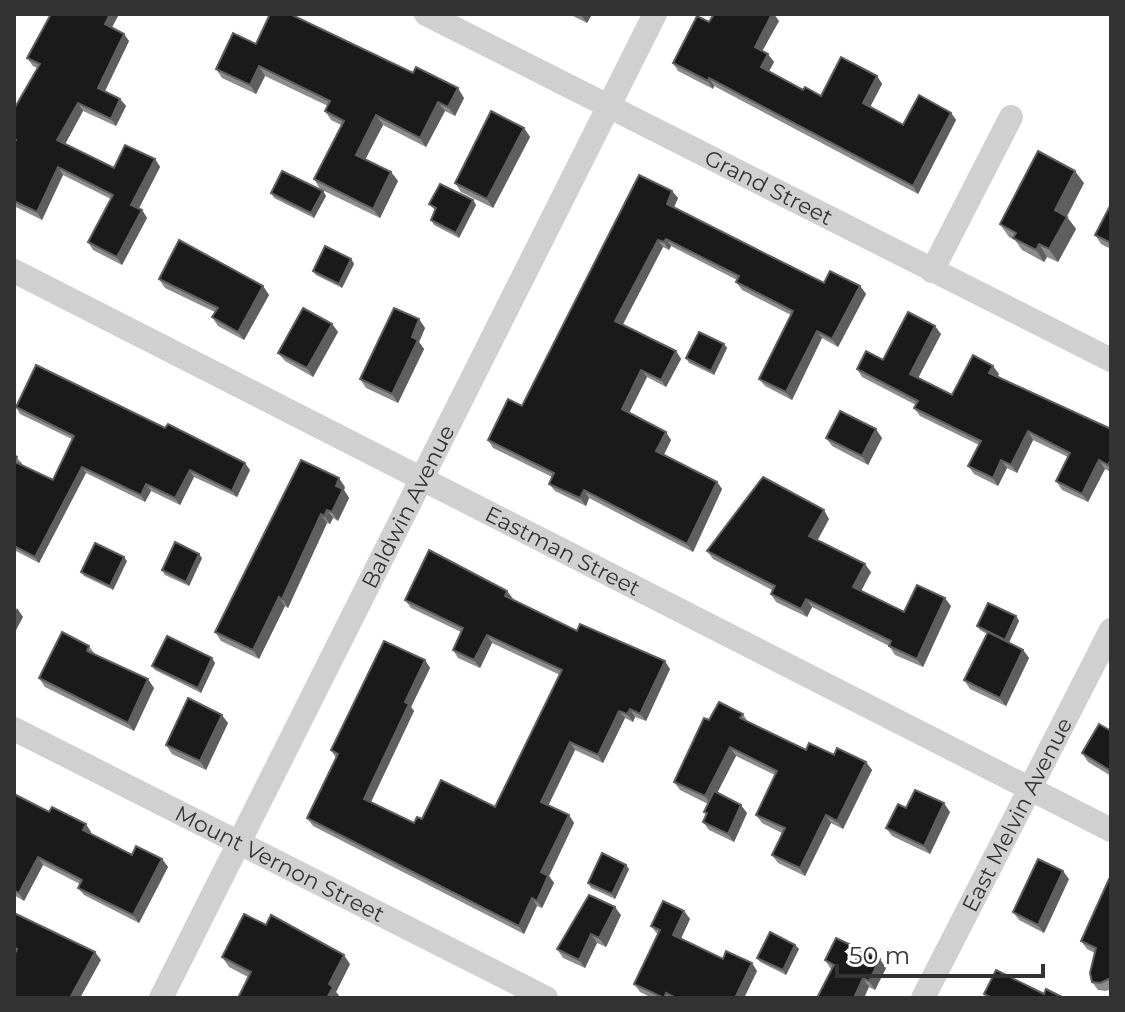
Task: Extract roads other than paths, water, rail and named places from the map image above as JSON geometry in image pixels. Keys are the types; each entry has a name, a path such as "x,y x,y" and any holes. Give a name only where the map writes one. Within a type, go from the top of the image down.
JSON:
{"street":[{"name":"Grand Street","path":"426,14 1111,360"},
{"name":"Baldwin Avenue","path":"161,998 655,14"},
{"path":"932,271 1011,117"},
{"name":"Eastman Street","path":"14,271 1111,830"},
{"name":"East Melvin Avenue","path":"923,998 1111,630"},
{"name":"Mount Vernon Street","path":"14,729 546,998"}]}
